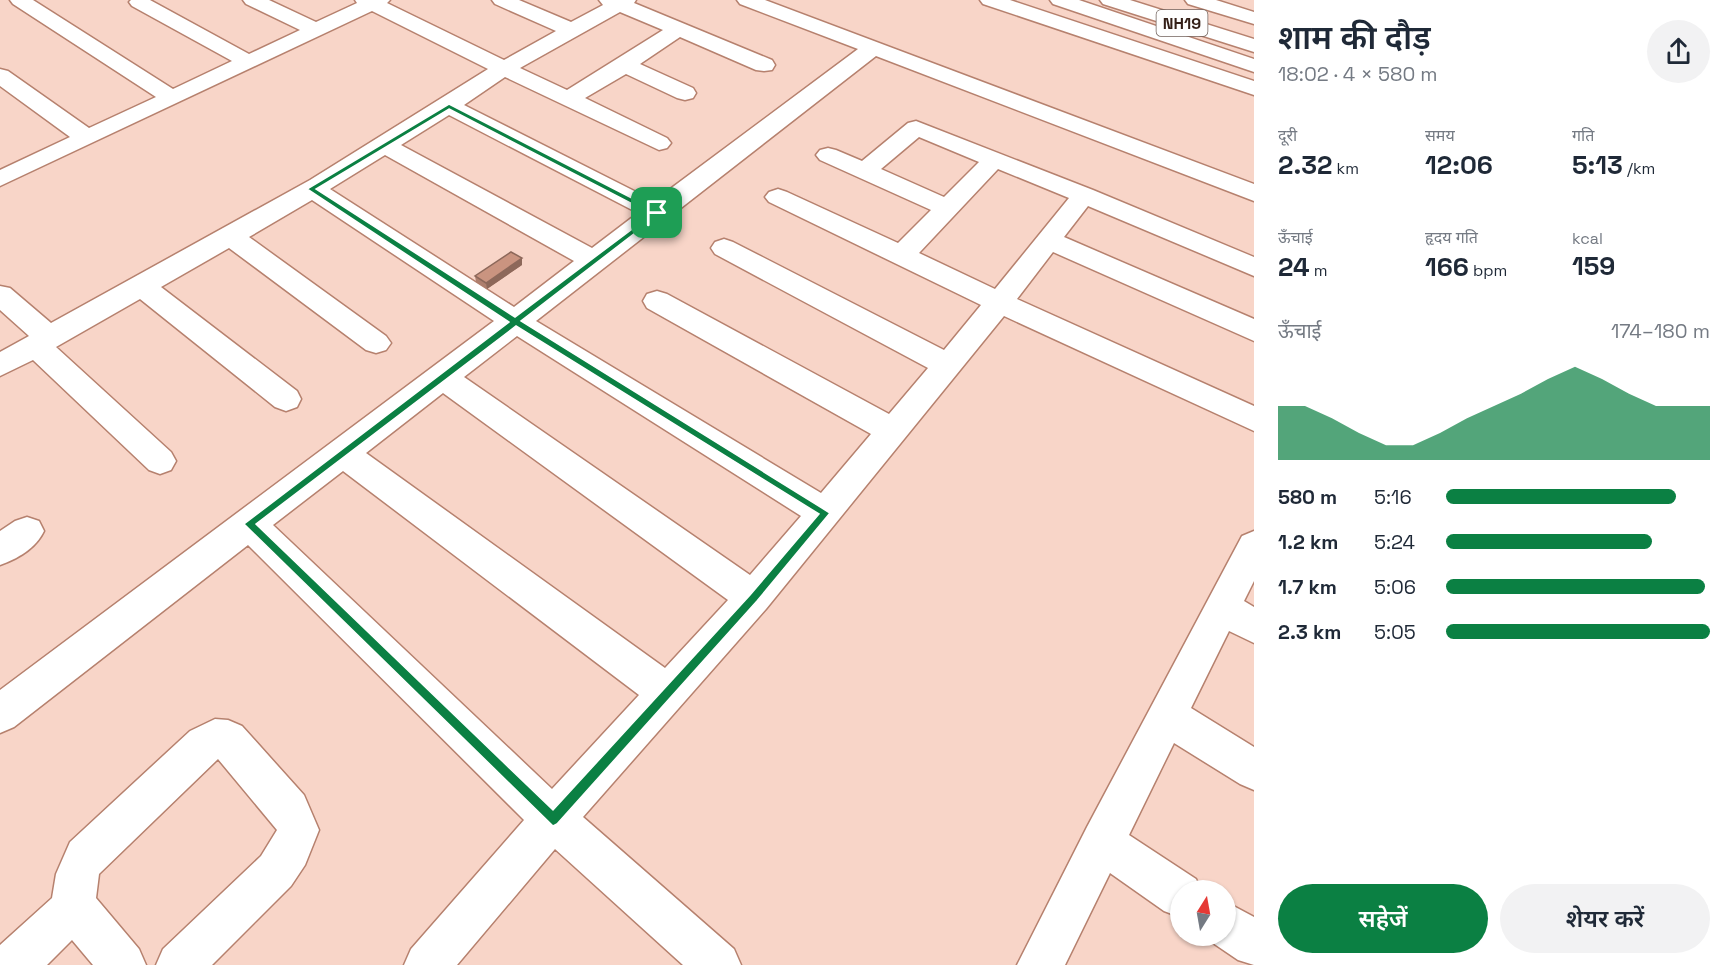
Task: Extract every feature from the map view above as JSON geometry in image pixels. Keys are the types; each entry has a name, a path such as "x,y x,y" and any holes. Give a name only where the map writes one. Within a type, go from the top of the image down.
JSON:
{"main road":[{"path":"0,5 15,0"},
{"path":"20,0 172,98"},
{"path":"253,0 316,30"},
{"path":"502,0 571,30"},
{"path":"747,0 1254,193"},
{"path":"990,0 1254,88"},
{"path":"1059,0 1254,66"},
{"name":"NH19","path":"1110,0 1254,46"},
{"name":"NH19","path":"1151,0 1254,33"},
{"path":"1195,0 1254,18"},
{"path":"1,178 249,62 373,1 658,143"},
{"path":"0,365 311,189 449,106 504,68 618,1 764,65"},
{"path":"140,2 249,62"},
{"path":"568,99 625,65 678,28"},
{"path":"0,714 873,48"},
{"path":"625,65 685,93"},
{"path":"0,76 87,138"},
{"path":"449,106 657,213"},
{"path":"864,171 916,128 1084,195 1254,267"},
{"path":"384,145 595,261"},
{"path":"828,155 948,208"},
{"path":"901,256 994,160"},
{"path":"311,189 515,321 825,513"},
{"path":"427,965 553,819 753,598 999,303 1084,195"},
{"path":"778,197 999,303 1254,419"},
{"path":"229,235 376,343"},
{"path":"1048,240 1254,332"},
{"path":"723,248 948,365"},
{"path":"140,285 286,399"},
{"path":"0,295 160,461"},
{"path":"657,301 893,431"},
{"path":"442,378 753,598"},
{"path":"342,453 668,693"},
{"path":"249,524 553,819 718,965"},
{"path":"1040,965 1168,716 1238,617 1254,546"},
{"path":"1168,716 1254,770"},
{"path":"123,965 76,906 75,885 78,870 85,857 204,745 215,739 228,740 289,810 298,830 290,850 276,871 179,965"},
{"path":"1102,842 1170,888"},
{"path":"14,965 76,906"},
{"path":"1236,932 1254,944"}],"building":[{"path":"511,252 522,258 486,283 475,276"}],"route":[{"path":"657,213 449,106 311,189 515,321 249,524 553,819 753,598 825,513 515,321 657,213"}]}
